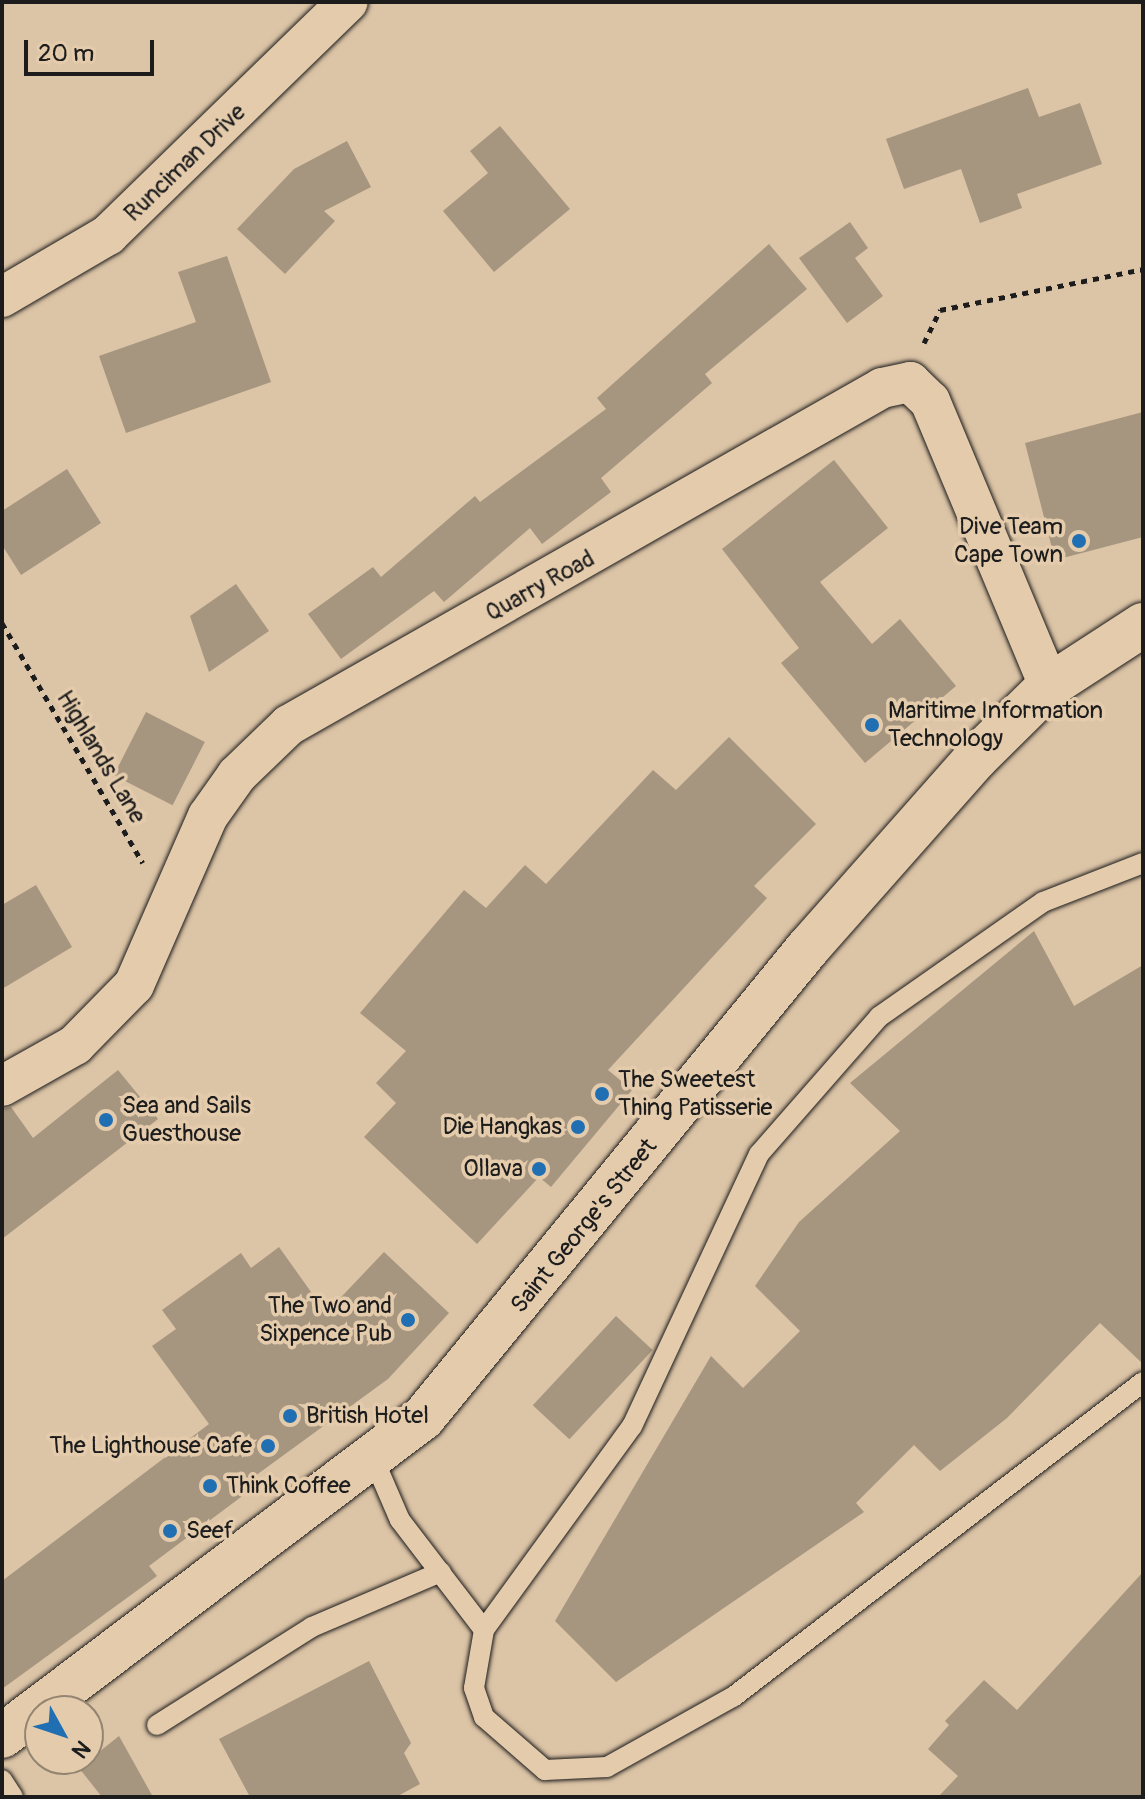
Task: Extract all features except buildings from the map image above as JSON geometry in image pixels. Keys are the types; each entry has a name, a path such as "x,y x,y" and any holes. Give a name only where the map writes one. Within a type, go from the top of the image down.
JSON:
{"main road":[{"name":"Saint George's Street","path":"2,1736 374,1460 456,1384 808,948 1049,686 1143,625"}],"street":[{"name":"Runciman Drive","path":"2,297 108,235 348,2"},
{"path":"910,382 941,422 1049,686"},
{"name":"Quarry Road","path":"2,1086 75,1045 113,1010 171,908 208,816 237,775 289,725 882,388 910,382"}],"lane":[{"path":"1143,863 1043,902 879,1017 759,1154 632,1426 484,1630 474,1688 484,1717 503,1741 545,1770 607,1767 733,1697 1143,1382"},
{"path":"374,1460 400,1520 484,1630"},
{"path":"157,1725 312,1627 441,1572"},
{"path":"2,1780 13,1797"}],"path":[{"path":"910,382 940,310 1143,269"},
{"name":"Highlands Lane","path":"2,623 171,908"}],"place":[{"name":"Dive Team Cape Town","path":"1079,541"},
{"name":"Maritime Information Technology","path":"872,725"},
{"name":"The Sweetest Thing Patisserie","path":"602,1094"},
{"name":"Sea and Sails Guesthouse","path":"106,1120"},
{"name":"Die Hangkas","path":"578,1127"},
{"name":"Ollava","path":"539,1169"},
{"name":"The Two and Sixpence Pub","path":"408,1320"},
{"name":"British Hotel","path":"290,1416"},
{"name":"The Lighthouse Cafe","path":"268,1446"},
{"name":"Think Coffee","path":"210,1486"},
{"name":"Seef","path":"170,1531"}]}
